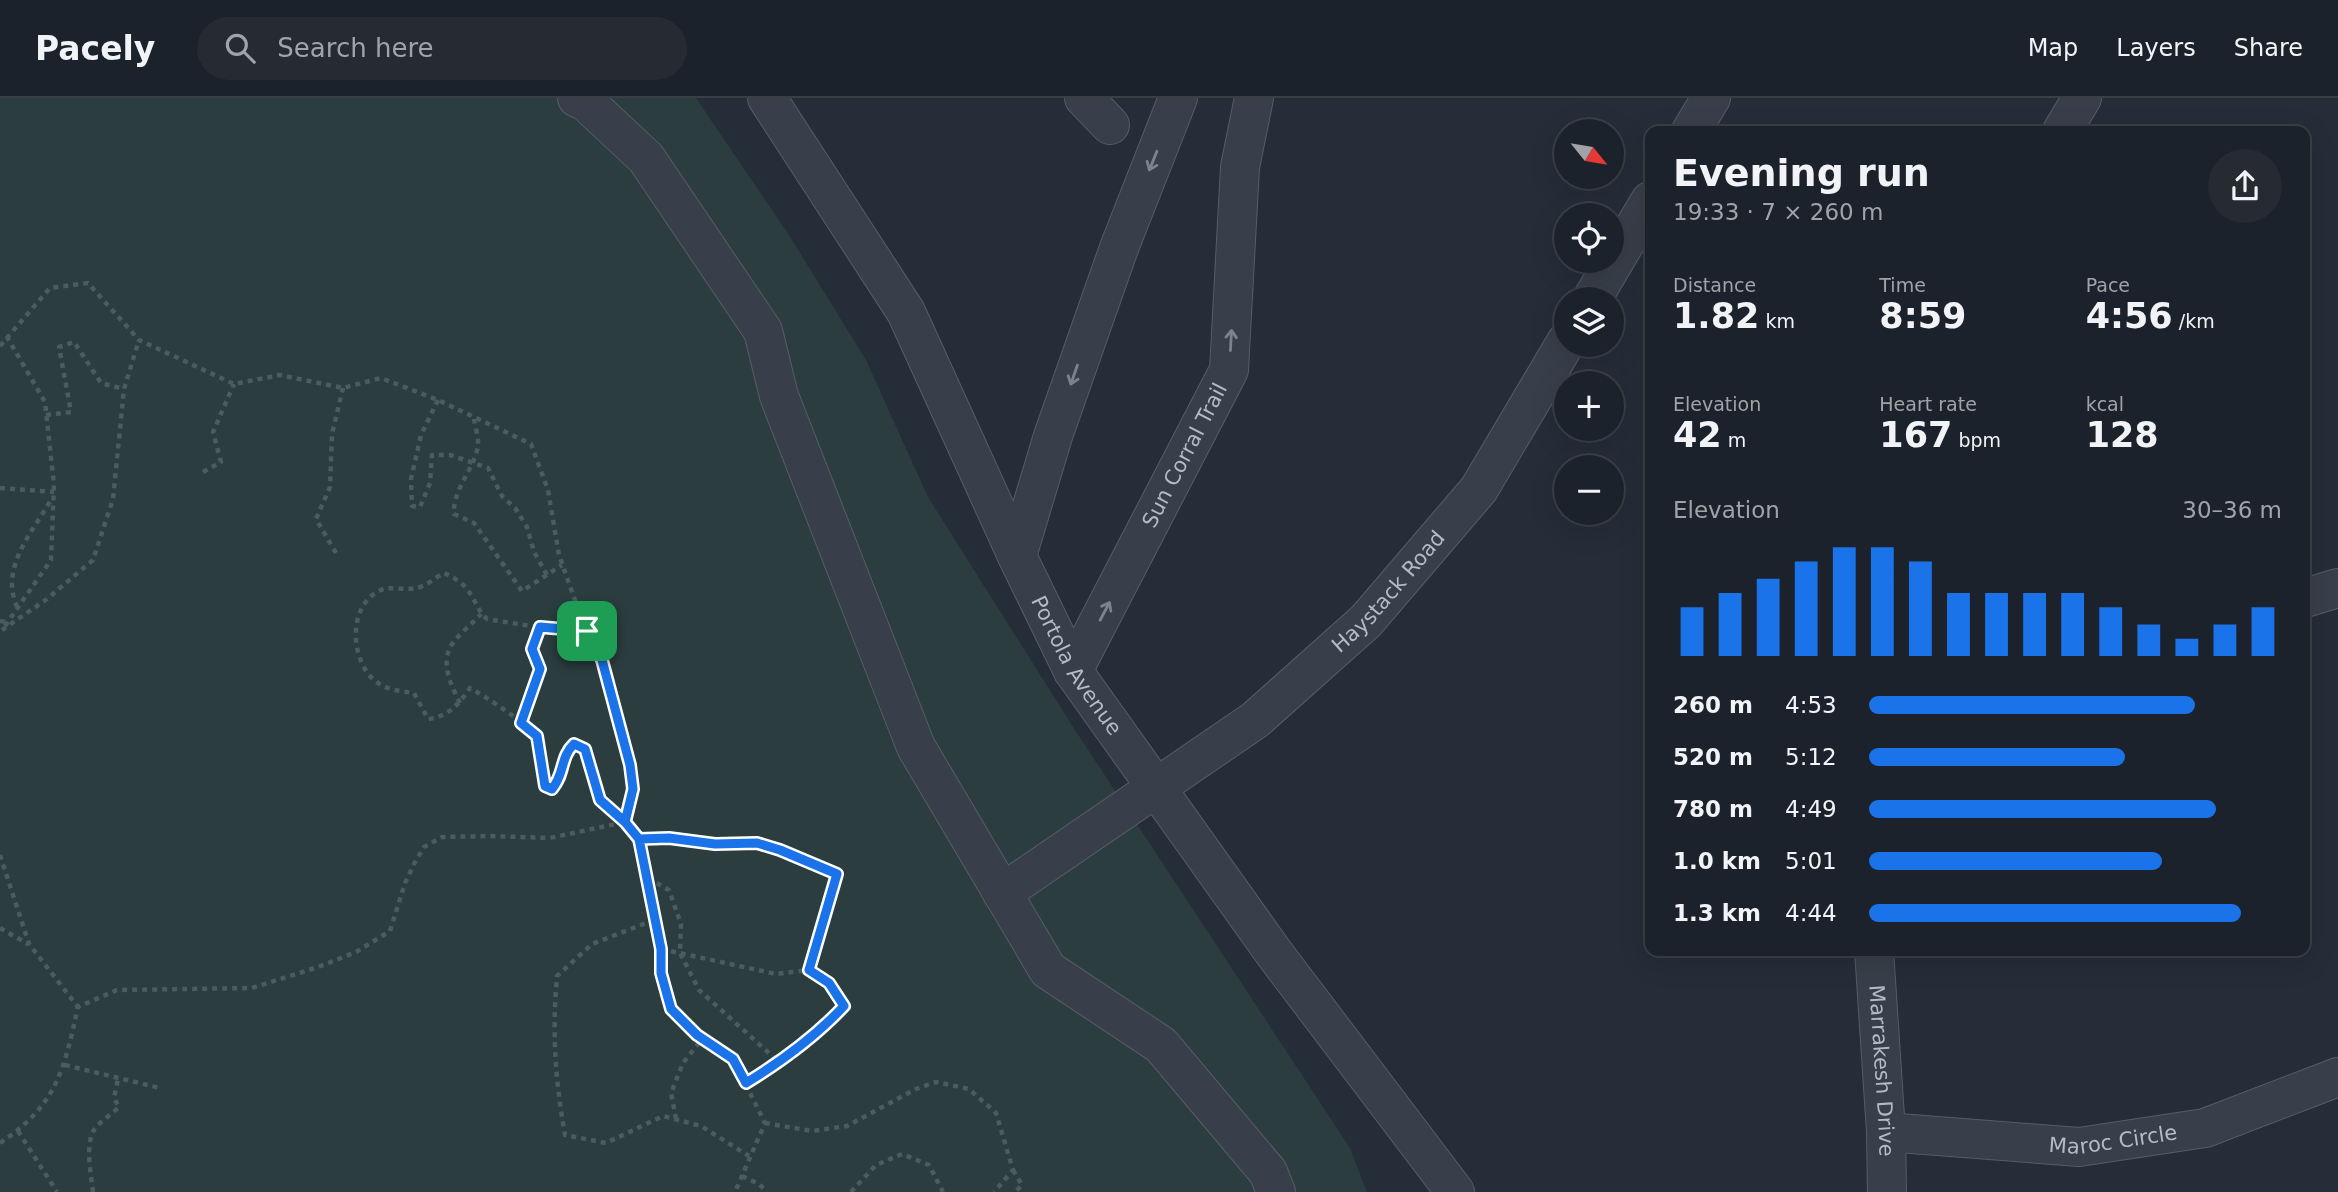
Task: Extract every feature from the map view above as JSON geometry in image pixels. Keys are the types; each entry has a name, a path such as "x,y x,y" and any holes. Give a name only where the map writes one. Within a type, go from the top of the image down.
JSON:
{"street":[{"path":"577,98 586,102 646,158 763,331 779,396 916,747 1048,970 1161,1045 1268,1171 1276,1192"},
{"name":"Portola Avenue","path":"767,98 906,312 1017,556 1073,671 1274,953 1455,1192"},
{"path":"1084,98 1111,125"},
{"path":"1017,556 1053,436 1119,248 1178,98"},
{"name":"Sun Corral Trail","path":"1073,671 1229,370 1240,167 1254,98"},
{"path":"1694,126 1711,98"},
{"path":"2065,126 2082,98"},
{"path":"1599,287 1645,209"},
{"name":"Haystack Road","path":"1002,893 1255,720 1366,621 1479,489 1557,357"},
{"path":"2310,596 2338,587"},
{"name":"Marrakesh Drive","path":"1874,956 1886,1132 1887,1192"},
{"name":"Maroc Circle","path":"1886,1132 2079,1147 2205,1128 2335,1083"}],"path":[{"path":"0,346 50,288 88,283 139,340 234,384 280,374 342,388 382,378 438,400 531,444 548,489 563,565 587,631 602,660 630,765 633,789 625,822"},
{"path":"1,631 51,560 54,494 45,402 7,337"},
{"path":"1,631 47,599 93,560 113,499 124,388 139,340"},
{"path":"46,415 71,412 59,347 74,342 101,383 124,388"},
{"path":"203,472 221,462 213,432 234,384"},
{"path":"336,553 316,519 330,487 332,434 342,388"},
{"path":"438,400 421,435 411,480 412,506 420,507 430,483 432,455 450,455 488,468 502,496 515,508 527,527 534,552 547,575"},
{"path":"473,418 479,445 453,502 454,514 474,523 522,591 563,565"},
{"path":"0,488 54,494"},
{"path":"18,608 11,587 17,554 54,494"},
{"path":"587,631 486,619 470,592 444,573 417,589 396,587 379,590 361,605 356,630 360,658 371,678 384,688 414,693 428,719 440,718 460,703 470,688 492,700 537,736 545,786 552,789 560,780 566,751 574,744 585,749 600,800 625,822 639,839 661,949 661,973 671,1009 702,1039 733,1059 765,1123"},
{"path":"460,703 447,668 450,648 481,614"},
{"path":"0,621 7,622"},
{"path":"521,723 540,669 532,649 540,627"},
{"path":"78,1007 117,990 251,988 356,952 390,931 414,864 424,847 442,838 550,838 625,822"},
{"path":"639,839 669,838 715,844 757,843 837,874 809,970"},
{"path":"0,855 29,944 78,1007"},
{"path":"648,878 669,890 681,924 680,953 699,990 779,1063"},
{"path":"654,919 592,944 557,976 553,1025 556,1083 565,1135 606,1143 663,1116 701,1126 749,1156"},
{"path":"0,928 29,944"},
{"path":"661,949 776,974 809,970 829,983 844,1006 827,1024 779,1063 746,1083"},
{"path":"0,1143 18,1131 47,1100 65,1065 78,1007"},
{"path":"676,1119 671,1093 684,1063 702,1039"},
{"path":"65,1065 160,1088"},
{"path":"93,1192 91,1140 94,1130 119,1107 114,1098 118,1079"},
{"path":"765,1123 812,1131 847,1126 936,1082 969,1089 996,1113 1013,1170 1022,1185 1015,1192"},
{"path":"735,1192 765,1123"},
{"path":"18,1131 57,1192"},
{"path":"851,1192 876,1165 902,1154 929,1165 943,1192"},
{"path":"994,1192 1013,1170"},
{"path":"742,1176 759,1184 767,1192"}],"shaded area":[{"path":"0,98 696,98 789,235 866,360 928,497 1075,730 1350,1148 1367,1192 0,1192"}],"route":[{"path":"587,631 540,627 532,649 540,669 521,723 537,736 545,786 552,789 560,780 566,751 574,744 585,749 600,800 625,822 639,839 669,838 715,844 757,843 837,874 809,970 829,983 844,1006 827,1024 779,1063 746,1083 733,1059 697,1035 671,1009 661,973 661,949 639,839 625,822 633,789 630,765 602,660 587,631"}]}
